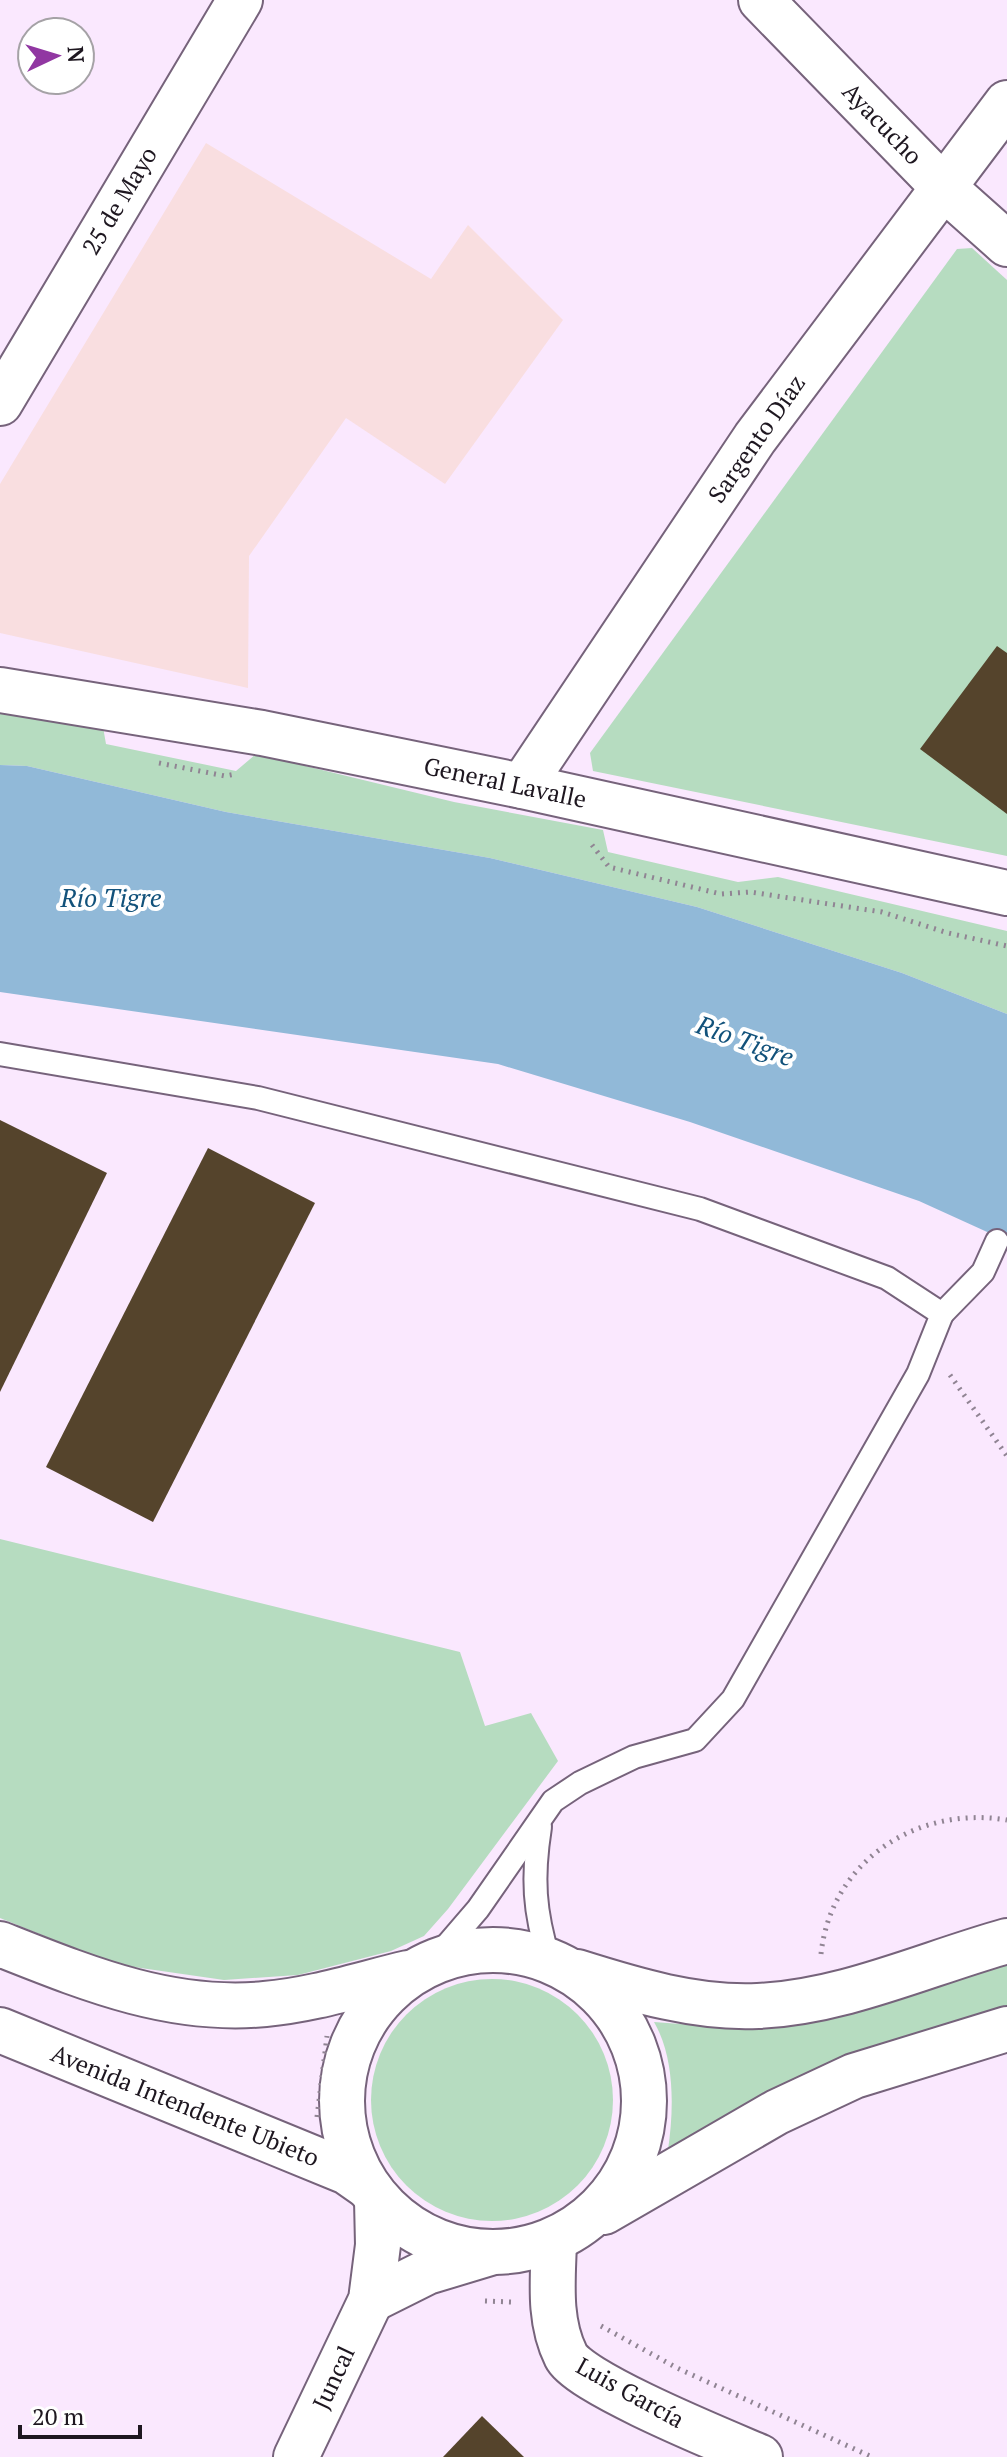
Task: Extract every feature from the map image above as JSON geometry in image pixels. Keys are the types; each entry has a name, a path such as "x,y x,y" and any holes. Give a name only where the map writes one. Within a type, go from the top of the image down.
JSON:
{"main road":[{"name":"25 de Mayo","path":"0,403 240,0"},
{"name":"Ayacucho","path":"761,0 943,187 1007,244"},
{"name":"Sargento Díaz","path":"522,786 755,438 1007,103"},
{"name":"General Lavalle","path":"0,690 262,733 522,786 1007,893"},
{"path":"0,1944 103,1984 174,2002 216,2006 267,2004 308,1997 494,1949 657,1994 756,2006 834,1994 1007,1941"},
{"path":"424,1965 380,2000 358,2032 344,2070 341,2109 348,2148 372,2193 402,2223 444,2245 490,2253"},
{"path":"560,1965 590,1986 621,2021 639,2064 644,2111 634,2157 610,2198 564,2235"},
{"path":"371,2300 427,2272 490,2253 523,2251 564,2235 777,2112 854,2076 1007,2029"},
{"name":"Avenida Intendente Ubieto","path":"0,2030 347,2172 372,2193"},
{"path":"959,2042 1007,2037"},
{"name":"Juncal","path":"296,2457 371,2300 378,2245 372,2193"},
{"name":"Luis García","path":"564,2235 552,2305 566,2358 602,2384 643,2406 760,2457"}],"lane":[{"path":"0,1054 258,1098 700,1209 887,1278 942,1314"},
{"path":"424,1965 478,1909 553,1801 580,1783 634,1757 695,1740 733,1699 931,1348 942,1314 983,1272 997,1241"},
{"path":"541,1819 533,1868 535,1915 560,1965"}],"path":[{"path":"154,761 225,776 238,773"},
{"path":"584,834 609,867 721,894 750,892 882,912 948,933 1007,946"},
{"path":"931,1348 1007,1456"},
{"path":"820,1967 824,1926 854,1871 906,1830 974,1814 1007,1820"},
{"path":"286,2149 316,2121 329,2040 308,1997"}],"shaded area":[{"path":"206,143 431,279 468,225 563,320 445,484 346,418 249,556 248,688 0,633 0,484"}],"green space":[{"path":"972,248 1007,280 1007,856 593,771 590,753 957,249"},
{"path":"0,708 103,727 106,744 236,771 256,754 454,802 603,830 608,852 738,882 778,877 1007,931 1007,1014 902,973 697,907 490,858 226,812 27,766 0,765"},
{"path":"0,1539 460,1652 485,1726 531,1713 558,1761 448,1909 424,1936 391,1951 298,1975 224,1980 113,1964 0,1918"},
{"path":"1007,1962 1007,2005 866,2051 668,2150 671,2084 666,2051 654,2022 747,2029 820,2021"},
{"path":"492,1979 538,1988 577,2015 604,2054 613,2100 604,2146 577,2185 538,2212 492,2221 446,2212 407,2185 380,2146 371,2100 380,2054 407,2015 446,1988"}],"water":[{"name":"Río Tigre","path":"0,765 27,766 226,812 490,858 697,907 902,973 1007,1014 1007,1241 919,1201 690,1122 498,1064 0,992"}],"building":[{"path":"997,646 1007,653 1007,814 920,749"},
{"path":"0,1120 107,1173 0,1392"},
{"path":"208,1148 315,1203 153,1522 46,1467"},
{"path":"482,2416 524,2457 443,2457"}]}
